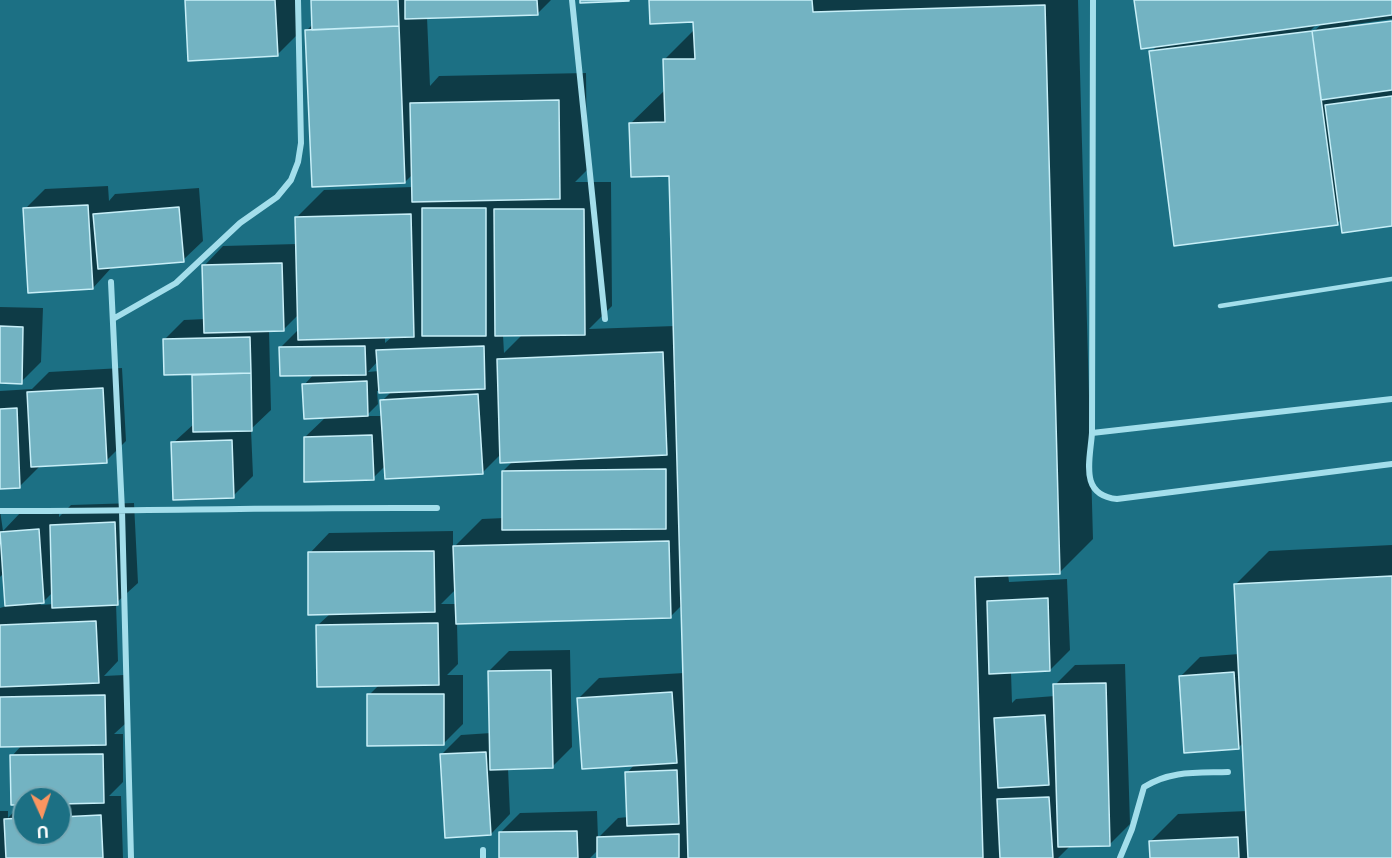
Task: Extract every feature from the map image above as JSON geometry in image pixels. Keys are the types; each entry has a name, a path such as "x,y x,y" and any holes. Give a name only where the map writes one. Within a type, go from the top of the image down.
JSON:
{"street":[{"path":"113,319 176,283 240,224 277,197 291,180 298,162 301,142 297,0"},
{"path":"572,0 605,319"},
{"path":"1093,0 1092,433 1089,470 1091,484 1099,494 1117,499 1392,464"},
{"path":"111,282 122,511 131,858"},
{"path":"1092,433 1392,399"},
{"path":"0,510 437,508"},
{"path":"1120,858 1132,829 1144,786 1159,777 1181,773 1228,772"},
{"path":"483,850 483,858"}],"lane":[{"path":"1220,306 1392,279"}],"building":[{"path":"185,0 275,0 278,56 188,61"},
{"path":"311,0 398,0 399,26 312,30"},
{"path":"405,0 537,0 538,15 405,19"},
{"path":"580,0 629,0 629,1 580,3"},
{"path":"649,0 812,0 813,12 1045,5 1060,574 975,577 983,858 688,858 669,176 631,177 629,123 665,122 663,59 695,59 693,22 650,24"},
{"path":"1134,0 1392,0 1392,15 1141,49"},
{"path":"1392,21 1392,90 1321,100 1312,31"},
{"path":"399,26 405,183 312,187 305,30"},
{"path":"1312,31 1338,225 1174,246 1149,51"},
{"path":"1392,96 1392,226 1342,233 1325,105"},
{"path":"559,100 560,199 412,202 410,103"},
{"path":"88,205 93,289 28,293 23,208"},
{"path":"179,207 184,262 98,269 93,214"},
{"path":"422,208 486,208 486,336 422,336"},
{"path":"494,209 584,209 585,335 495,336"},
{"path":"411,214 414,337 298,340 295,217"},
{"path":"282,263 284,331 204,333 202,265"},
{"path":"0,326 23,327 22,384 0,383"},
{"path":"250,337 251,373 164,375 163,339"},
{"path":"365,346 366,375 280,376 279,347"},
{"path":"484,346 485,389 379,393 376,350"},
{"path":"663,352 667,455 500,463 497,359"},
{"path":"251,373 252,431 193,432 192,375"},
{"path":"367,381 368,416 304,419 302,384"},
{"path":"103,388 107,463 31,467 27,392"},
{"path":"478,394 483,474 385,479 380,400"},
{"path":"17,408 20,488 0,489 0,409"},
{"path":"372,435 374,480 304,482 304,437"},
{"path":"232,440 234,498 173,500 171,442"},
{"path":"666,469 666,529 502,530 502,471"},
{"path":"115,522 118,605 52,608 50,525"},
{"path":"39,529 44,603 5,606 0,532"},
{"path":"669,541 671,618 456,624 453,546"},
{"path":"434,551 435,612 308,615 308,552"},
{"path":"1392,576 1392,858 1248,858 1234,584"},
{"path":"1048,598 1050,671 989,674 987,601"},
{"path":"96,621 99,683 0,687 0,625"},
{"path":"438,623 439,685 317,687 316,625"},
{"path":"551,670 553,768 490,770 488,671"},
{"path":"1234,672 1239,749 1184,753 1179,676"},
{"path":"1106,683 1110,846 1058,847 1053,684"},
{"path":"672,692 677,763 582,769 577,698"},
{"path":"367,694 444,694 444,745 367,746"},
{"path":"105,695 106,745 0,747 0,697"},
{"path":"1045,715 1049,785 998,788 994,718"},
{"path":"486,752 491,835 445,838 440,754"},
{"path":"103,754 104,803 72,804 72,786 12,786 11,805 10,755"},
{"path":"677,770 679,824 627,826 625,772"},
{"path":"1049,797 1053,858 1000,858 997,799"},
{"path":"101,815 103,858 6,858 4,819 12,819 12,846 72,846 72,816"},
{"path":"577,831 578,858 499,858 499,832"},
{"path":"679,834 679,858 597,858 597,837"},
{"path":"1238,837 1239,858 1150,858 1149,841"}]}
